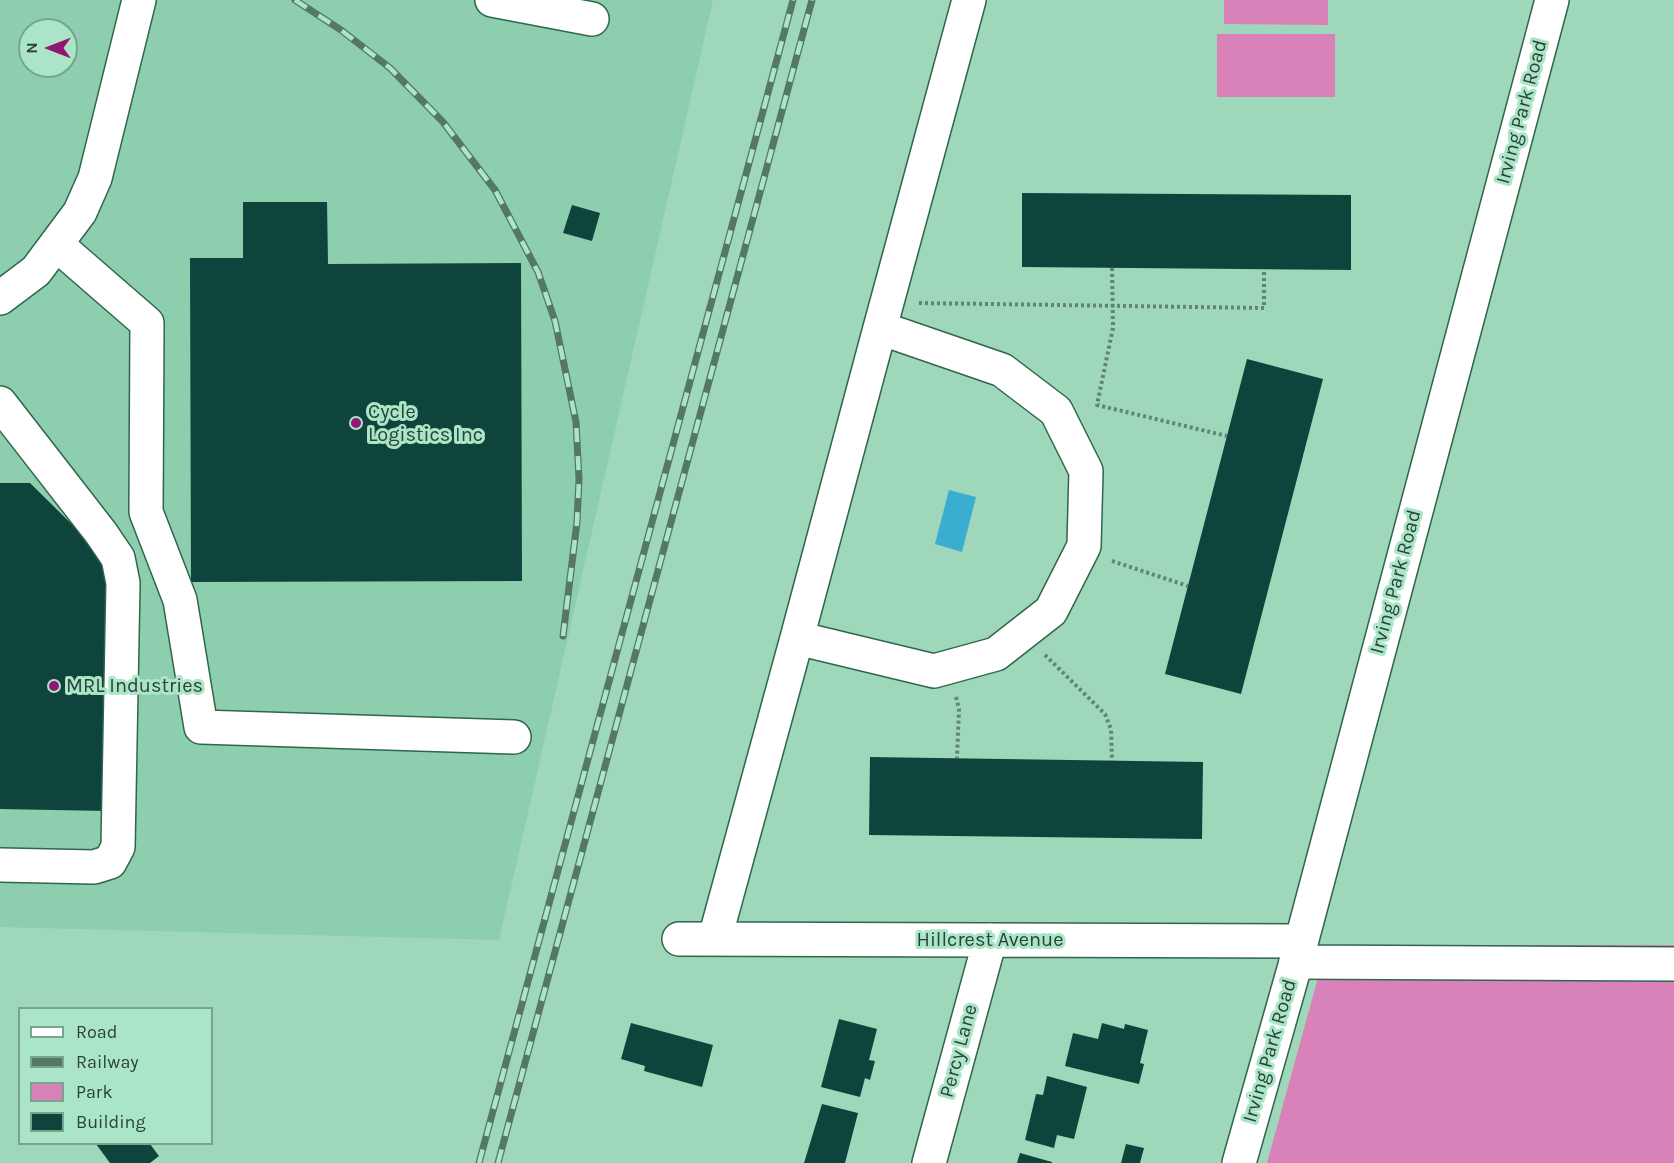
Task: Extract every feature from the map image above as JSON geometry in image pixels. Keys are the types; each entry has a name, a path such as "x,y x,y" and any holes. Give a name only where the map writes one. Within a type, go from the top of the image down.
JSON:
{"street":[{"path":"0,298 36,271 80,212 95,178 140,0"},
{"path":"492,0 592,19"},
{"path":"715,938 969,0"},
{"name":"Irving Park Road","path":"1239,1163 1298,952 1552,0"},
{"path":"56,244 147,323 146,512 180,600 201,727 514,737"},
{"path":"797,638 934,671 996,654 1051,611 1084,546 1086,471 1056,411 1002,370 880,328"},
{"path":"0,403 118,558 123,583 118,847 110,862 93,867 0,865"},
{"name":"Hillcrest Avenue","path":"679,939 990,940 1674,964"},
{"name":"Percy Lane","path":"929,1163 990,940"}],"path":[{"path":"1112,268 1113,328 1097,405 1227,436"},
{"path":"889,296 928,305 1264,308 1264,269"},
{"path":"1081,552 1188,586"},
{"path":"1023,633 1105,714 1111,729 1112,761"},
{"path":"949,667 959,710 957,758"}],"shaded area":[{"path":"0,0 713,0 499,940 0,927"}],"green space":[{"path":"1224,0 1328,0 1328,25 1224,24"},
{"path":"1217,34 1335,34 1335,97 1217,97"},
{"path":"1327,945 1674,945 1674,1163 1267,1163"}],"water":[{"path":"949,490 976,497 962,552 935,544"}],"building":[{"path":"1022,193 1351,195 1351,270 1022,267"},
{"name":"Cycle Logistics Inc","path":"243,202 327,202 328,264 521,263 522,581 191,582 190,258 243,258"},
{"path":"572,205 600,213 592,241 563,233"},
{"path":"1247,359 1323,379 1241,694 1165,674"},
{"name":"MRL Industries","path":"0,483 30,483 110,562 107,811 0,809"},
{"path":"870,757 1203,762 1202,839 869,835"},
{"path":"839,1019 877,1029 869,1060 875,1061 870,1080 865,1078 860,1097 821,1087"},
{"path":"631,1023 713,1045 702,1087 644,1071 645,1066 621,1059"},
{"path":"1102,1023 1124,1029 1125,1024 1148,1030 1140,1063 1144,1064 1139,1084 1065,1066 1073,1033 1098,1039"},
{"path":"1047,1076 1087,1087 1074,1139 1057,1135 1054,1148 1025,1140 1036,1094 1043,1095"},
{"path":"822,1104 858,1113 845,1163 804,1163"},
{"path":"1126,1144 1144,1148 1140,1163 1121,1163"},
{"path":"97,1145 151,1145 159,1156 150,1163 110,1163"},
{"path":"1020,1153 1052,1162 1052,1163 1017,1163"}],"railway":[{"path":"295,0 341,30 390,68 443,122 495,190 538,272 555,321 576,422 579,479 577,522 563,636"},
{"path":"479,1163 793,0"},
{"path":"498,1163 812,0"}],"place":[{"name":"Cycle Logistics Inc","path":"356,423"},
{"name":"MRL Industries","path":"54,686"}]}
